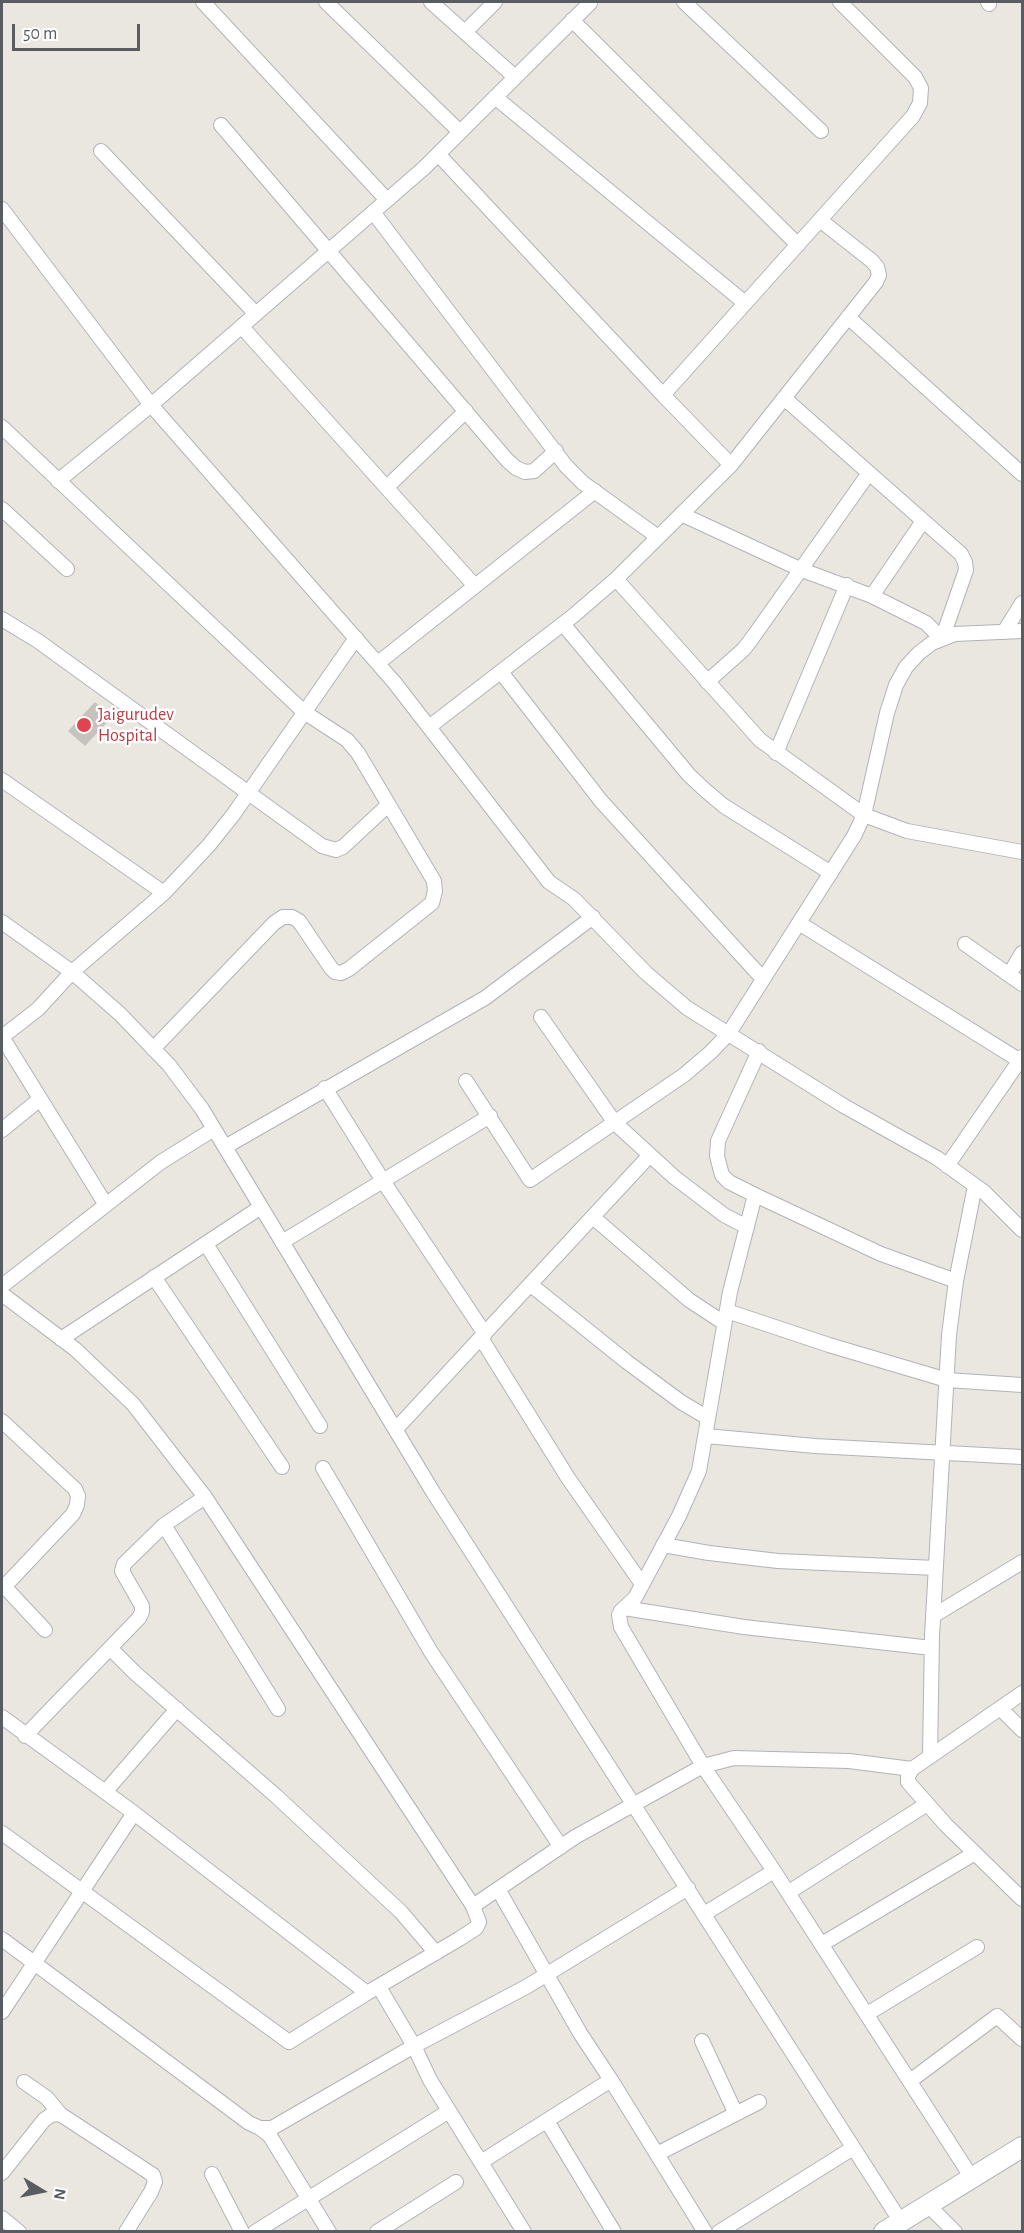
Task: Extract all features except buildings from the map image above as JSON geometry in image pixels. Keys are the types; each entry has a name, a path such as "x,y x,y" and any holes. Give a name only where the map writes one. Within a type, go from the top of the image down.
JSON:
{"street":[{"path":"202,2 387,200"},
{"path":"330,2 460,132"},
{"path":"431,2 515,77"},
{"path":"465,32 495,2"},
{"path":"58,481 242,327 438,154 589,2"},
{"path":"684,2 821,131"},
{"path":"663,395 913,116 920,103 921,88 915,77 846,3"},
{"path":"572,20 798,245"},
{"path":"495,97 745,303"},
{"path":"221,125 516,468 525,472 534,471 556,452"},
{"path":"101,151 256,314"},
{"path":"438,154 731,465"},
{"path":"2,209 151,405 378,663 549,882 574,899 646,973 687,1008 844,1106 947,1166 975,1186 1023,1230"},
{"path":"373,212 566,466 595,491 658,537"},
{"path":"429,727 563,624 615,579 731,465 876,282 879,275 872,261 820,220"},
{"path":"848,316 1023,474"},
{"path":"242,327 476,586"},
{"path":"784,398 961,554 966,570 942,639"},
{"path":"387,487 466,411"},
{"path":"2,427 304,712 347,740 358,753 434,881 435,891 432,903 341,973 331,968 299,921 283,916 153,1048"},
{"path":"707,682 744,649 869,473"},
{"path":"378,663 595,491"},
{"path":"2,509 67,569"},
{"path":"681,514 802,570 872,596 926,623 942,639"},
{"path":"872,596 923,520"},
{"path":"615,579 760,740 864,815 907,831 1023,852"},
{"path":"776,753 847,585"},
{"path":"1004,632 1023,603"},
{"path":"2,618 38,641 329,849 336,850 343,846 388,805"},
{"path":"563,624 689,775 705,790 724,806 831,873"},
{"path":"466,1081 530,1180 684,1075 729,1033 854,836 864,815 873,770 896,685 906,667 919,653 955,634 1023,631"},
{"path":"106,1205 2,1037 38,1009 72,972 164,893 209,845 356,638"},
{"path":"501,672 601,801 763,979"},
{"path":"2,780 164,893"},
{"path":"225,1147 485,998 593,917"},
{"path":"2,922 72,972 120,1014 169,1065 202,1109 433,1492 853,2148 892,2227 1023,2148"},
{"path":"799,923 1022,1060 947,1166"},
{"path":"965,944 1023,984"},
{"path":"1009,975 1023,953"},
{"path":"541,1017 615,1123 674,1177 724,1215 747,1227"},
{"path":"759,1052 718,1141 717,1156 722,1175 729,1182 755,1195 881,1254 956,1281"},
{"path":"325,1088 483,1336 568,1478 642,1584"},
{"path":"2,1130 40,1099"},
{"path":"282,1242 490,1116"},
{"path":"2,1286 161,1162 214,1129"},
{"path":"396,1429 650,1155"},
{"path":"930,1756 933,1616 949,1335 956,1281 975,1186"},
{"path":"755,1195 725,1317 699,1471 679,1516 635,1598 619,1616 621,1627 703,1766 789,1892 972,2178"},
{"path":"61,1339 261,1207"},
{"path":"594,1218 689,1300 725,1317 947,1380 1023,1385"},
{"path":"206,1244 320,1426"},
{"path":"154,1277 282,1467"},
{"path":"531,1285 681,1402 708,1418"},
{"path":"2,1294 75,1348 133,1404 205,1497 473,1906 478,1918 476,1928 289,2042 2,1833"},
{"path":"2,1421 75,1490 78,1496 78,1505 73,1514 3,1585 45,1630"},
{"path":"706,1436 815,1446 943,1454 1023,1456"},
{"path":"323,1468 431,1652 561,1847"},
{"path":"26,1736 139,1618 142,1606 122,1570 124,1564 164,1525 205,1497"},
{"path":"164,1525 278,1709"},
{"path":"663,1545 778,1561 936,1568"},
{"path":"933,1616 1023,1562"},
{"path":"624,1608 744,1627 932,1648"},
{"path":"110,1648 276,1796 401,1912 436,1953"},
{"path":"1023,1693 930,1756 912,1769 908,1776 908,1782 927,1804 1023,1899"},
{"path":"1000,1708 1023,1730"},
{"path":"105,1792 177,1710"},
{"path":"2,1717 373,1990 414,2046 430,2080 524,2232"},
{"path":"473,1906 561,1847 703,1766 734,1758 849,1761 912,1769"},
{"path":"789,1892 927,1804"},
{"path":"2,2012 134,1813"},
{"path":"822,1944 975,1853"},
{"path":"704,1914 774,1871"},
{"path":"260,2128 272,2128 414,2046 546,1974 688,1888"},
{"path":"498,1889 580,2033 705,2232"},
{"path":"2,1939 270,2136 329,2232"},
{"path":"867,2014 977,1947"},
{"path":"910,2081 996,2016 1023,2039"},
{"path":"702,2041 736,2114"},
{"path":"481,2162 611,2080"},
{"path":"24,2082 47,2098 60,2114 153,2175 155,2182 151,2192 126,2232"},
{"path":"657,2154 759,2102"},
{"path":"255,2232 449,2111"},
{"path":"2,2173 44,2120 51,2115 60,2114"},
{"path":"547,2121 614,2232"},
{"path":"719,2232 853,2148"},
{"path":"212,2174 242,2232"},
{"path":"377,2232 456,2182"},
{"path":"928,2205 955,2232"},
{"path":"2,2218 19,2232"}],"place":[{"name":"Jaigurudev Hospital","path":"84,725"}]}
